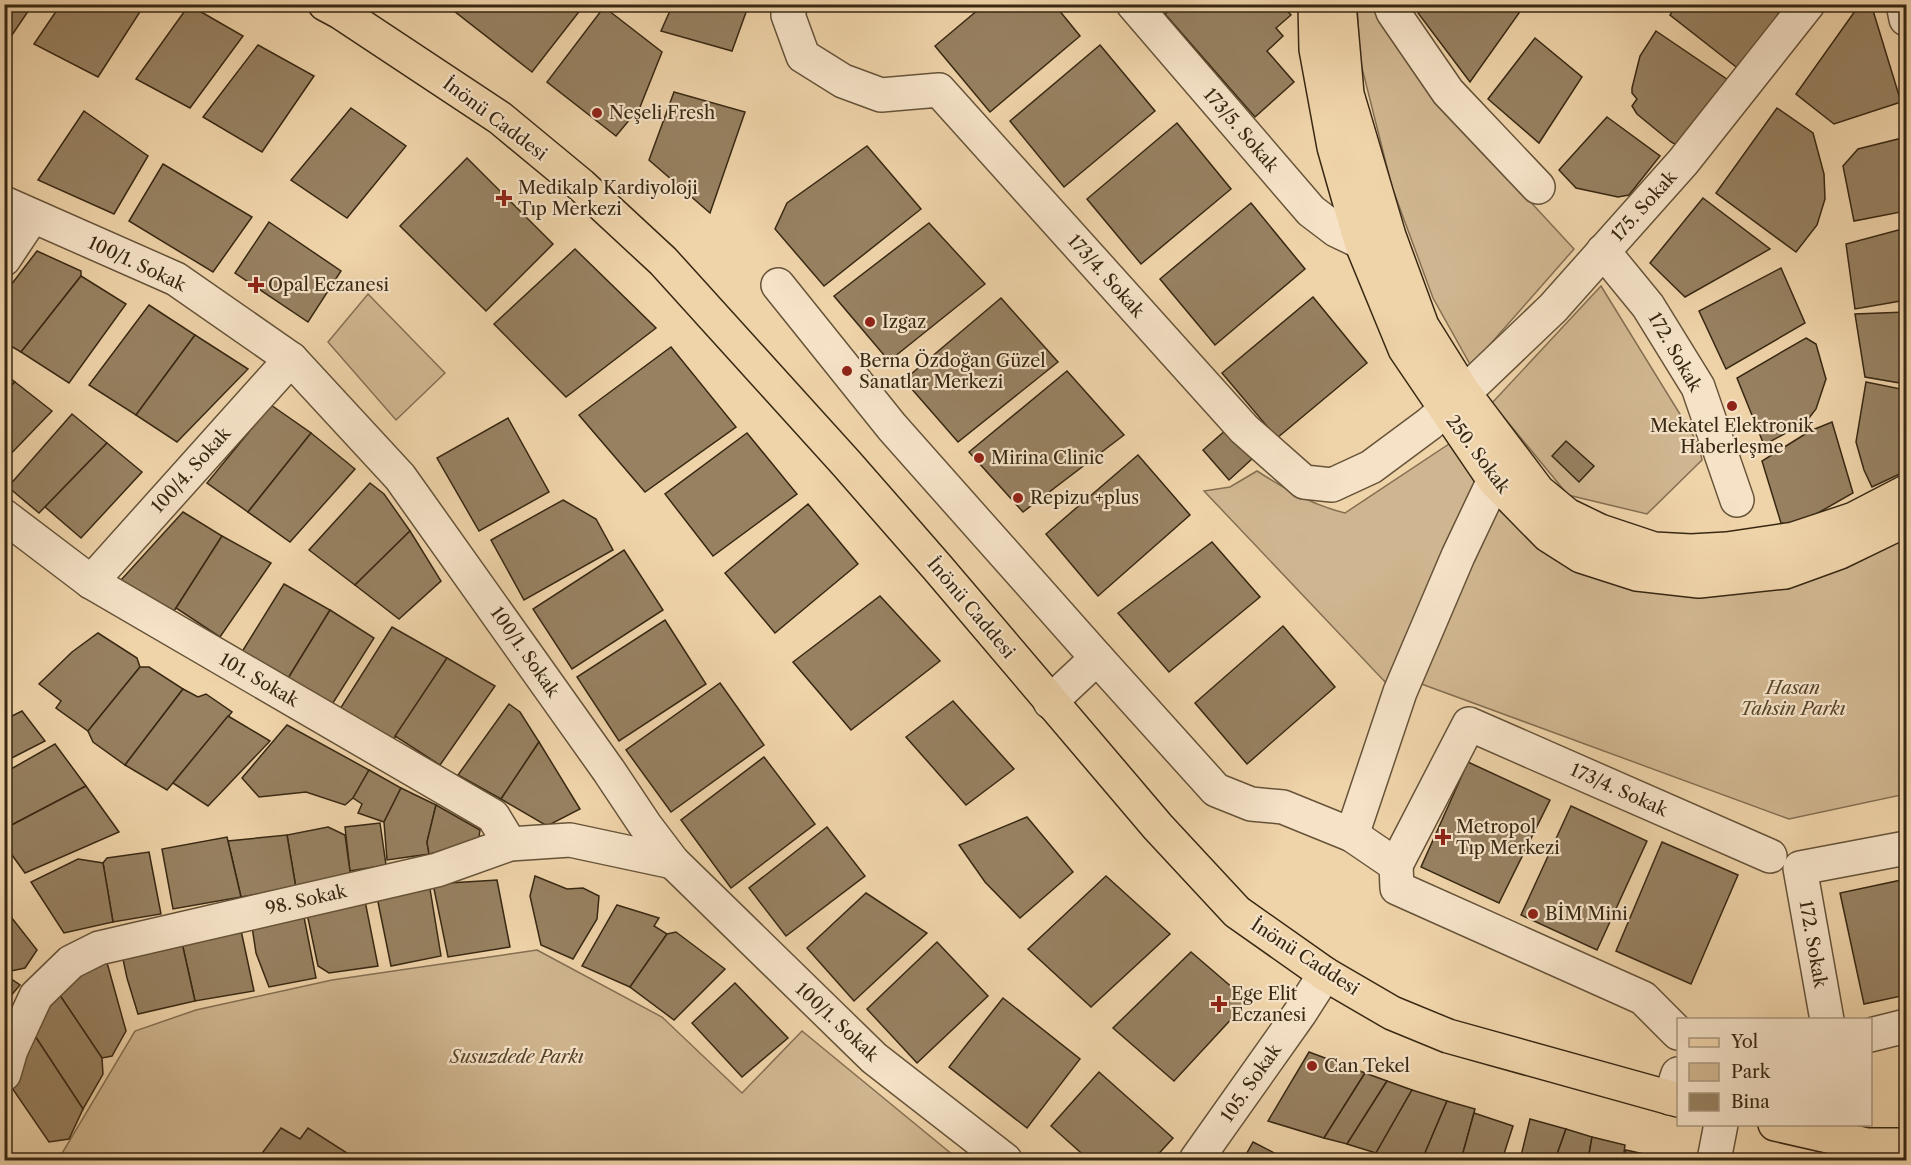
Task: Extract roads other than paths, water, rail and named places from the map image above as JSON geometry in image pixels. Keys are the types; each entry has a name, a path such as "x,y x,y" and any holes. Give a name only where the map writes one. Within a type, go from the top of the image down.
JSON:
{"main road":[{"name":"İnönü Caddesi","path":"325,4 500,118 581,185 663,261 930,559 1158,827 1237,912 1325,974 1392,1012 1448,1035 1676,1091"},
{"name":"250. Sokak","path":"1315,4 1316,49 1334,147 1375,239 1422,326 1454,402 1494,480 1548,535 1581,556 1637,574 1699,581 1785,573 1840,552 1906,520"},
{"name":"250. Sokak","path":"1339,4 1347,94 1375,239"},
{"name":"250. Sokak","path":"1454,402 1539,491 1567,515 1600,531 1654,549 1715,550 1794,539 1854,519 1906,492"},
{"path":"1778,1126 1867,1153 1906,1145"}],"street":[{"name":"173/4. Sokak","path":"791,4 788,15 803,56 843,81 881,95 939,90 1244,429 1304,482 1332,485 1371,466 1429,424 1454,402"},
{"name":"173/5. Sokak","path":"1133,4 1311,211 1336,230 1375,239"},
{"path":"1390,4 1392,12 1448,92 1538,187"},
{"name":"175. Sokak","path":"1454,402 1553,308 1683,162 1808,4"},
{"path":"1903,4 1906,19"},
{"path":"4,259 19,210"},
{"name":"100/1. Sokak","path":"19,210 176,279 291,359 400,477 673,862 874,1058 1005,1161"},
{"name":"172. Sokak","path":"1603,251 1648,306 1698,387 1737,500"},
{"path":"778,285 892,427 1216,790 1251,804 1283,807 1352,835 1396,865 1397,888 1643,998 1677,1032"},
{"name":"100/4. Sokak","path":"91,582 291,359"},
{"path":"1352,835 1400,692 1458,556 1494,480"},
{"name":"101. Sokak","path":"4,516 91,582 493,816 510,843"},
{"path":"1050,702 1097,658"},
{"name":"173/4. Sokak","path":"1396,865 1469,724 1785,862"},
{"path":"570,840 645,825"},
{"name":"98. Sokak","path":"4,1074 11,1050 36,996 71,962 99,948 437,870 510,843 570,840 673,862"},
{"path":"1785,862 1906,848"},
{"name":"172. Sokak","path":"1785,862 1826,1018"},
{"name":"105. Sokak","path":"1196,1161 1325,974"},
{"path":"1872,1034 1906,1026"},
{"path":"1713,1161 1722,1126"}],"place":[{"name":"Neşeli Fresh","path":"597,113"},
{"name":"Medikalp Kardiyoloji Tıp Merkezi","path":"504,198"},
{"name":"Opal Eczanesi","path":"256,285"},
{"name":"Izgaz","path":"870,322"},
{"name":"Berna Özdoğan Güzel Sanatlar Merkezi","path":"847,371"},
{"name":"Mekatel Elektronik Haberleşme","path":"1732,406"},
{"name":"Mirina Clinic","path":"979,458"},
{"name":"Repizu +plus","path":"1018,498"},
{"name":"Metropol Tıp Merkezi","path":"1443,837"},
{"name":"BİM Mini","path":"1533,914"},
{"name":"Ege Elit Eczanesi","path":"1219,1004"},
{"name":"Can Tekel","path":"1312,1066"}],"park label":[{"name":"Hasan Tahsin Parkı","path":"1793,698"},
{"name":"Susuzdede Parkı","path":"517,1057"}]}
